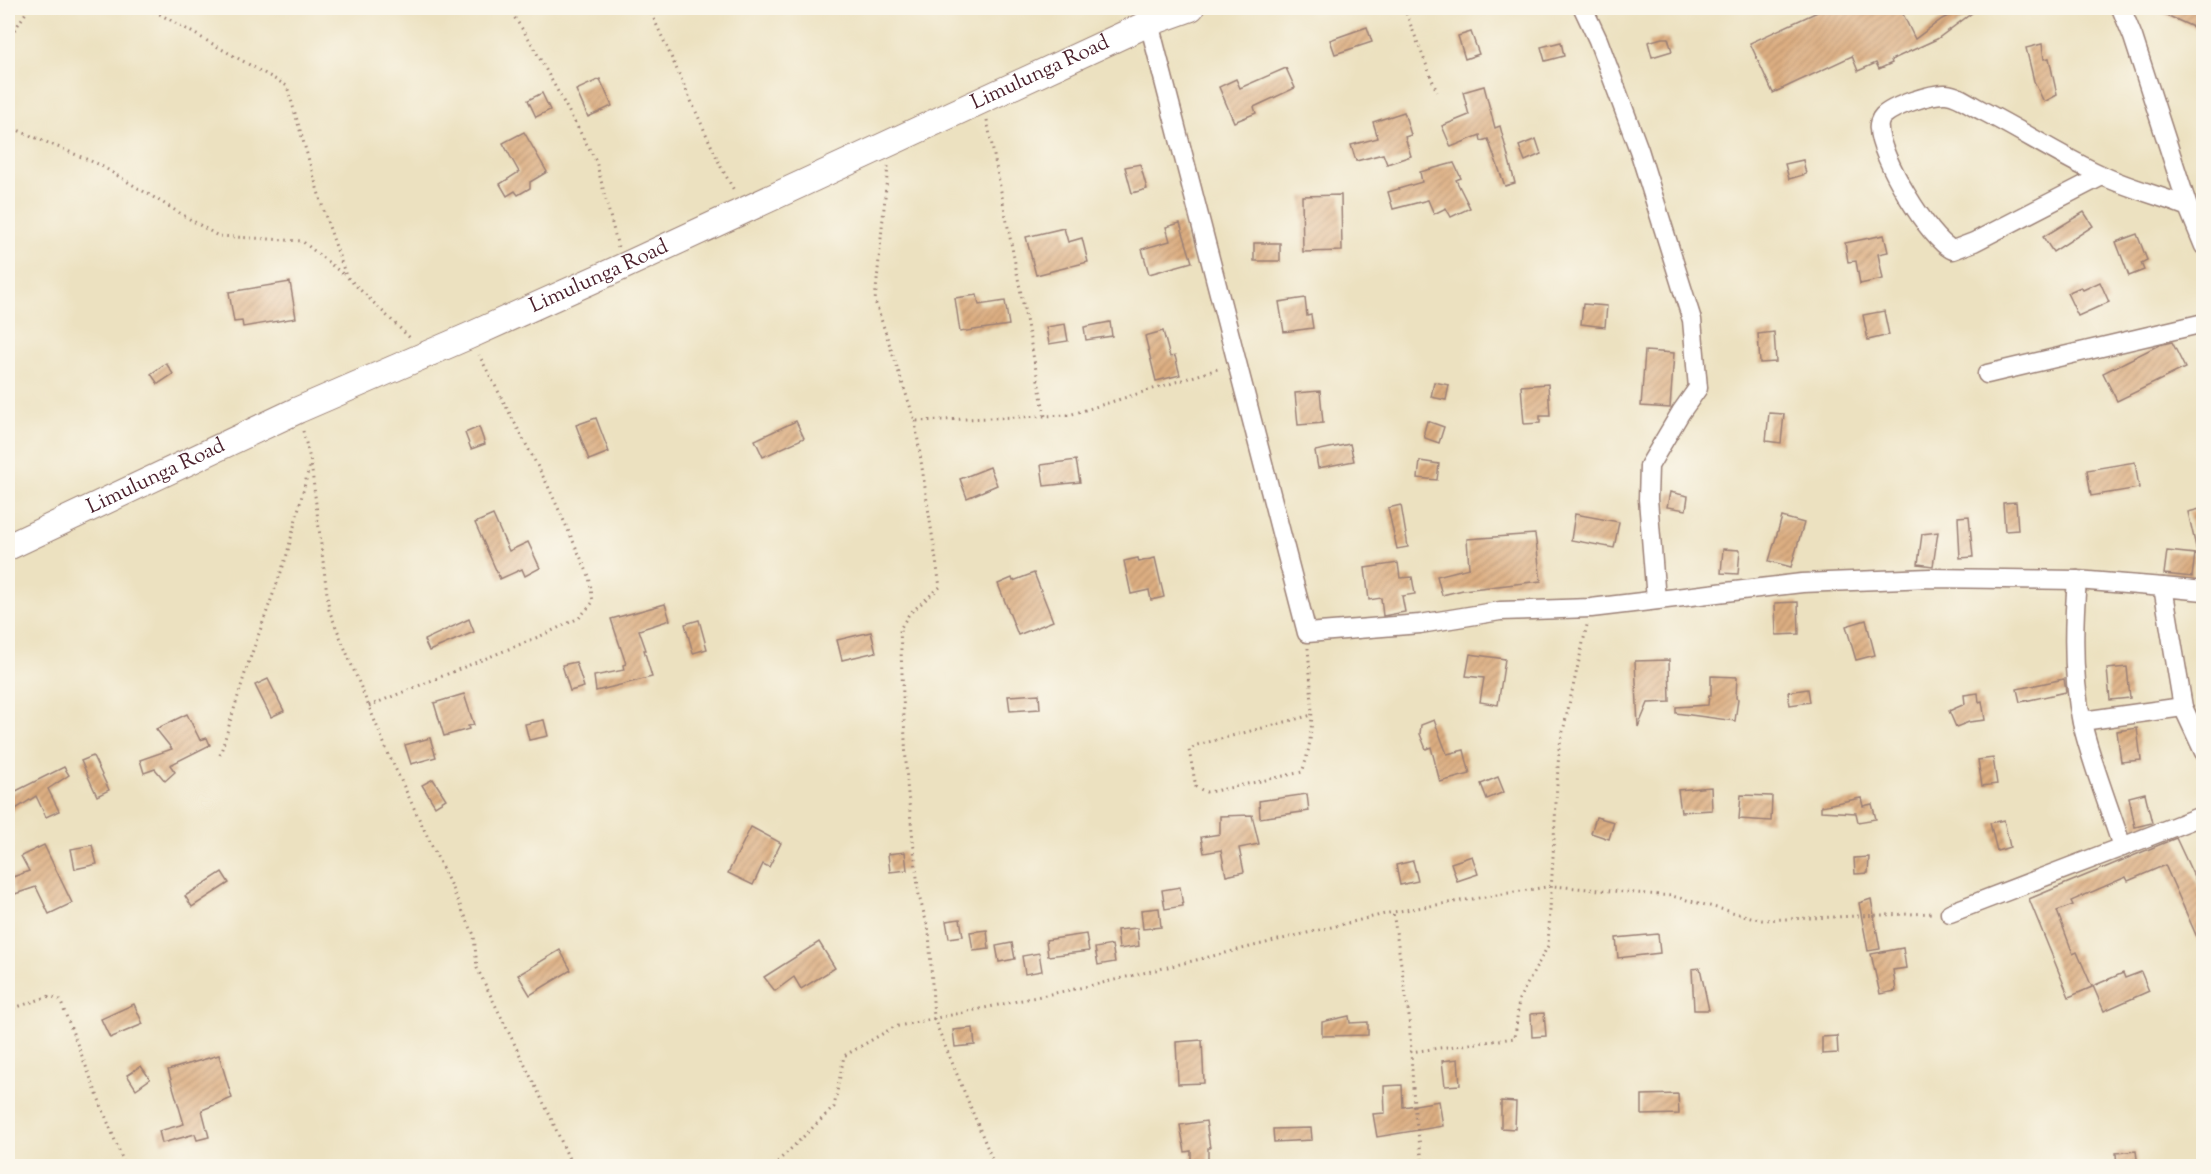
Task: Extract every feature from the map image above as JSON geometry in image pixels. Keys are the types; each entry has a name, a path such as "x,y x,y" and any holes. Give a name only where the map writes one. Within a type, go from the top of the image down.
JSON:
{"main road":[{"name":"Limulunga Road","path":"8,547 298,410 622,267 1149,23 1191,8"}],"street":[{"path":"1583,8 1598,40 1640,150 1694,331 1698,388 1649,466 1648,499 1656,600"},
{"path":"2121,8 2133,37 2188,207 2204,246"},
{"path":"1149,23 1307,633 1420,624 1500,611 1591,609 1802,583 1930,578 2077,580 2204,591"},
{"path":"2102,176 1974,242 1953,250 1940,242 1925,224 1902,187 1881,141 1878,127 1882,117 1892,111 1933,94 1948,94 2102,176 2188,207"},
{"path":"1987,374 2204,323"},
{"path":"2077,580 2074,642 2082,722 2122,847"},
{"path":"2163,587 2183,707 2204,752"},
{"path":"2082,722 2183,707"},
{"path":"1950,913 2204,815"}],"path":[{"path":"8,40 29,8"},
{"path":"149,8 287,86 325,216 346,276"},
{"path":"507,8 529,39 596,162 622,267"},
{"path":"649,8 721,167 744,209"},
{"path":"1404,8 1437,92"},
{"path":"983,101 1045,416"},
{"path":"8,126 98,164 218,236 302,241 346,276 426,354"},
{"path":"890,143 875,301 915,421 940,587 909,614 900,629 907,784 919,896 929,931 934,1019 995,1167"},
{"path":"369,706 543,636 579,618 593,602 589,576 548,486 469,336"},
{"path":"915,421 1068,415 1237,363"},
{"path":"298,410 311,463 329,610 388,753 474,935 477,968 551,1118 572,1167"},
{"path":"220,755 247,667 286,558 311,463"},
{"path":"1410,1052 1515,1038 1519,999 1548,946 1559,749 1591,609"},
{"path":"1307,633 1312,715 1306,762 1302,772 1215,791 1206,792 1196,787 1189,750 1197,745 1312,715"},
{"path":"773,1167 834,1107 844,1056 894,1027 1098,984 1394,912 1552,886 1672,896 1762,920 1950,913"},
{"path":"1394,912 1409,1016 1414,1106 1423,1167"},
{"path":"8,1010 50,996 60,1000 125,1167"}],"building":[{"path":"1826,8 1900,8 1915,39 1942,19 1965,8 1976,10 1937,39 1891,60 1892,63 1879,69 1876,63 1858,71 1852,56 1773,93 1750,43"},
{"path":"2151,8 2204,8 2204,32"},
{"path":"1367,27 1372,42 1335,54 1330,40"},
{"path":"1471,32 1479,54 1465,59 1458,36"},
{"path":"1668,38 1672,51 1652,57 1648,42"},
{"path":"1561,42 1564,56 1545,61 1541,47"},
{"path":"2042,44 2044,59 2049,58 2057,95 2044,102 2034,81 2026,48"},
{"path":"1286,68 1295,88 1254,107 1256,113 1234,122 1219,87 1236,79 1240,88"},
{"path":"600,79 612,106 588,117 576,90"},
{"path":"1484,86 1495,128 1500,126 1515,183 1505,186 1488,139 1481,141 1480,135 1451,147 1442,126 1469,115 1463,92"},
{"path":"542,93 550,110 536,117 528,100"},
{"path":"1404,112 1411,135 1405,137 1411,156 1387,164 1383,154 1356,161 1351,145 1378,138 1373,122"},
{"path":"524,132 547,172 530,182 530,188 518,195 515,191 507,196 500,184 519,172 503,143"},
{"path":"1536,139 1541,154 1525,161 1519,146"},
{"path":"1803,160 1806,174 1789,179 1785,164"},
{"path":"1454,163 1461,178 1456,180 1470,208 1451,217 1446,208 1434,214 1428,200 1393,209 1388,192 1422,182 1420,172"},
{"path":"1140,164 1147,189 1132,193 1125,167"},
{"path":"1341,195 1342,251 1303,252 1302,196"},
{"path":"2084,212 2093,226 2053,252 2043,237"},
{"path":"1180,223 1192,262 1149,274 1142,249 1170,241 1166,227"},
{"path":"1064,228 1068,242 1082,238 1088,262 1036,275 1026,237"},
{"path":"2137,234 2147,260 2141,263 2144,270 2129,276 2116,242"},
{"path":"1884,235 1888,252 1878,254 1883,279 1860,284 1856,261 1848,262 1845,243"},
{"path":"1254,243 1280,243 1280,261 1254,261"},
{"path":"290,282 296,318 243,327 242,321 234,322 229,292"},
{"path":"2100,282 2109,302 2078,316 2067,293 2081,287 2083,290"},
{"path":"977,295 979,305 1005,301 1009,325 960,332 955,298"},
{"path":"1305,298 1307,316 1311,315 1313,328 1284,332 1279,302"},
{"path":"1583,304 1607,306 1605,327 1581,324"},
{"path":"1884,311 1889,335 1868,340 1863,315"},
{"path":"1110,322 1112,336 1086,340 1084,327"},
{"path":"1065,324 1068,341 1049,344 1046,327"},
{"path":"1163,331 1170,357 1175,356 1180,375 1156,381 1145,336"},
{"path":"1774,332 1776,362 1760,363 1758,334"},
{"path":"2172,342 2185,368 2117,401 2103,373 2159,345"},
{"path":"1645,351 1674,353 1670,408 1641,406"},
{"path":"166,363 173,374 158,384 151,374"},
{"path":"1434,382 1449,385 1446,400 1431,397"},
{"path":"1548,384 1550,416 1540,416 1540,423 1524,424 1521,386"},
{"path":"1320,391 1323,423 1298,425 1295,393"},
{"path":"1769,413 1784,414 1781,443 1766,441"},
{"path":"596,418 609,452 589,460 576,425"},
{"path":"796,421 804,438 763,457 755,440"},
{"path":"1427,421 1444,427 1439,443 1425,438"},
{"path":"479,427 485,444 471,449 465,433"},
{"path":"1350,444 1354,461 1318,468 1315,451"},
{"path":"1076,460 1080,482 1044,486 1041,465"},
{"path":"1420,461 1439,464 1437,480 1418,478"},
{"path":"2135,462 2139,488 2091,496 2087,470"},
{"path":"990,467 997,485 967,498 960,479"},
{"path":"1670,492 1688,496 1686,510 1667,507"},
{"path":"2016,502 2018,530 2005,531 2003,503"},
{"path":"1401,505 1408,547 1397,549 1388,508"},
{"path":"2204,508 2204,556 2198,556 2188,512"},
{"path":"1575,514 1619,522 1614,548 1571,540"},
{"path":"493,515 509,551 528,542 540,568 525,576 522,569 500,579 475,523"},
{"path":"1969,516 1973,557 1960,558 1958,517"},
{"path":"1782,517 1804,523 1791,567 1769,561"},
{"path":"1938,532 1933,566 1918,564 1922,534"},
{"path":"1535,534 1541,581 1463,590 1442,595 1437,576 1469,568 1467,539"},
{"path":"1723,549 1740,550 1738,574 1721,573"},
{"path":"2167,551 2195,554 2192,577 2164,574"},
{"path":"1138,558 1139,562 1155,558 1164,597 1151,600 1149,590 1131,594 1124,561"},
{"path":"1398,563 1400,578 1412,577 1415,594 1402,596 1405,612 1383,616 1381,598 1369,600 1365,568"},
{"path":"1034,573 1053,621 1018,635 998,584"},
{"path":"1798,602 1799,634 1776,635 1775,603"},
{"path":"665,604 670,620 639,630 652,677 596,691 594,676 624,670 623,665 626,664 611,619"},
{"path":"469,619 474,632 429,651 424,640"},
{"path":"699,620 707,649 693,653 685,624"},
{"path":"1866,620 1875,655 1856,660 1846,626"},
{"path":"871,632 876,652 842,660 837,640"},
{"path":"1470,654 1505,659 1498,705 1480,702 1484,678 1466,676"},
{"path":"1669,660 1670,702 1648,703 1638,727 1635,661"},
{"path":"576,662 584,687 570,691 562,665"},
{"path":"2127,667 2130,698 2110,700 2107,669"},
{"path":"1711,676 1737,677 1736,698 1738,699 1735,721 1676,713 1676,707 1708,705 1709,695 1711,695"},
{"path":"268,679 284,711 271,717 255,685"},
{"path":"2064,679 2066,692 2020,702 2017,689"},
{"path":"1808,689 1810,702 1790,705 1788,692"},
{"path":"1978,693 1979,702 1982,701 1985,720 1969,722 1956,727 1949,711 1965,704 1964,695"},
{"path":"464,694 474,725 468,726 469,729 444,736 434,703"},
{"path":"1039,694 1040,709 1010,711 1008,696"},
{"path":"187,714 200,740 207,738 210,745 170,765 175,772 165,781 155,769 144,773 140,760 172,749 156,729"},
{"path":"544,720 548,736 529,740 525,724"},
{"path":"1434,720 1447,754 1464,750 1470,774 1440,782 1431,747 1426,749 1420,734 1421,725"},
{"path":"2137,728 2141,760 2121,762 2117,731"},
{"path":"430,738 436,757 411,764 405,745"},
{"path":"93,756 109,790 97,796 81,761"},
{"path":"1993,758 1997,784 1982,786 1978,760"},
{"path":"64,767 69,775 48,789 59,811 46,817 36,796 8,814 8,795"},
{"path":"1498,777 1504,792 1487,799 1481,784"},
{"path":"433,779 446,799 435,806 422,785"},
{"path":"1711,787 1712,810 1681,812 1678,790"},
{"path":"2145,793 2152,823 2135,827 2129,797"},
{"path":"1307,794 1309,811 1260,818 1259,801"},
{"path":"1741,795 1772,796 1771,821 1739,819"},
{"path":"1861,798 1863,806 1872,804 1876,819 1858,822 1856,813 1821,811 1821,806"},
{"path":"1252,815 1259,844 1239,848 1244,872 1226,876 1221,850 1204,853 1201,837 1220,834 1220,816"},
{"path":"1596,817 1614,822 1609,839 1591,833"},
{"path":"2004,820 2010,847 1997,851 1990,823"},
{"path":"751,827 781,843 769,867 763,864 753,885 728,873"},
{"path":"2176,838 2204,898 2204,953 2165,865 2128,881 2126,877 2071,901 2073,905 2057,911 2073,954 2077,952 2092,987 2069,997 2029,899"},
{"path":"44,845 72,903 49,914 36,887 15,894 10,878 29,871 21,856"},
{"path":"92,845 97,864 75,869 71,849"},
{"path":"905,852 907,870 890,872 888,854"},
{"path":"1472,856 1478,874 1457,881 1451,863"},
{"path":"1869,857 1868,873 1855,874 1854,858"},
{"path":"1413,861 1418,881 1400,885 1396,865"},
{"path":"222,872 229,883 192,907 185,896"},
{"path":"1180,887 1183,906 1165,909 1162,890"},
{"path":"1871,899 1880,949 1868,951 1859,903"},
{"path":"1159,908 1161,927 1143,929 1141,910"},
{"path":"960,919 963,936 949,938 946,921"},
{"path":"1137,928 1139,946 1119,949 1117,930"},
{"path":"987,930 989,949 973,951 970,932"},
{"path":"1086,934 1089,951 1048,956 1046,940"},
{"path":"1658,934 1660,953 1618,958 1616,938"},
{"path":"819,942 835,968 801,989 794,977 775,991 764,977"},
{"path":"1012,943 1015,959 999,962 996,946"},
{"path":"1112,945 1115,962 1098,965 1095,948"},
{"path":"1903,948 1906,968 1893,970 1896,991 1880,994 1871,954"},
{"path":"560,950 571,970 530,995 518,975"},
{"path":"1039,953 1042,971 1025,974 1022,956"},
{"path":"1700,968 1709,1010 1694,1010 1692,969"},
{"path":"2141,972 2149,991 2104,1011 2093,986 2123,973 2125,978"},
{"path":"134,1004 143,1024 110,1038 101,1019"},
{"path":"1544,1013 1546,1036 1532,1037 1531,1014"},
{"path":"1349,1016 1350,1023 1368,1022 1368,1035 1322,1036 1322,1022"},
{"path":"973,1028 975,1045 955,1047 953,1030"},
{"path":"1837,1036 1838,1053 1822,1054 1822,1037"},
{"path":"1202,1040 1204,1083 1178,1084 1176,1042"},
{"path":"219,1055 232,1098 202,1110 209,1137 197,1140 195,1134 162,1143 159,1131 184,1124 168,1070"},
{"path":"1458,1059 1460,1085 1445,1086 1442,1061"},
{"path":"141,1066 150,1079 136,1089 127,1075"},
{"path":"1402,1085 1403,1107 1439,1101 1443,1126 1377,1137 1373,1114 1385,1113 1384,1086"},
{"path":"1678,1094 1679,1114 1642,1115 1642,1095"},
{"path":"1501,1101 1516,1102 1515,1129 1501,1128"},
{"path":"1206,1121 1210,1148 1208,1148 1208,1167 1191,1167 1191,1151 1185,1152 1180,1125"},
{"path":"1311,1128 1312,1140 1274,1142 1273,1129"},
{"path":"2136,1151 2138,1167 2117,1167 2116,1153"}]}
